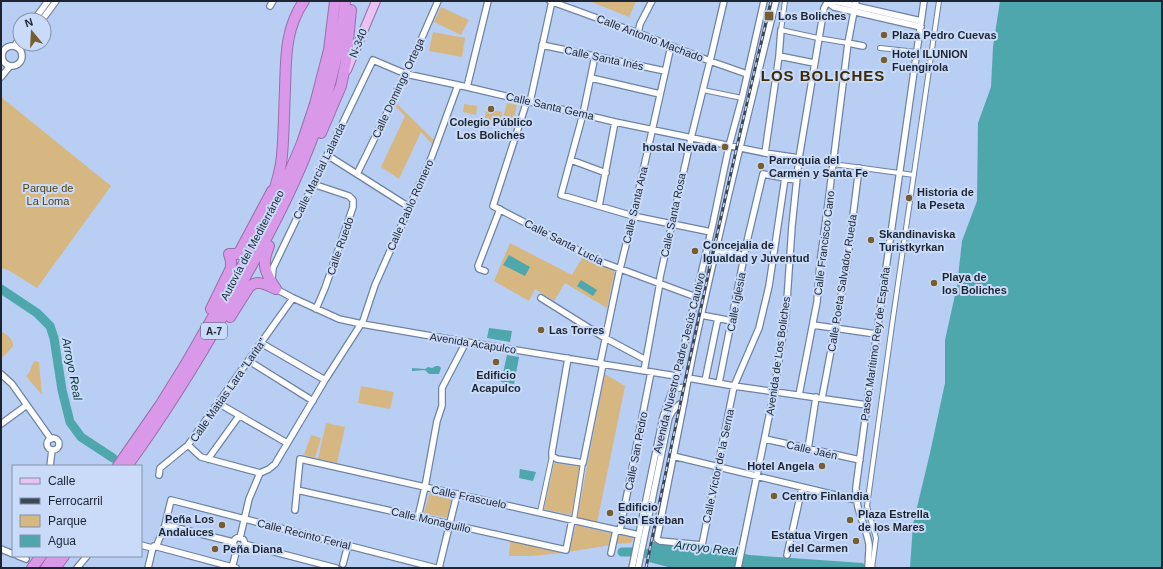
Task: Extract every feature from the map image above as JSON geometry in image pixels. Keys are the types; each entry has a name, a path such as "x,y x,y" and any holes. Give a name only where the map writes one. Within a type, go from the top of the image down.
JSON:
{"highway":[{"path":"245,260 251,241 270,203 278,180 282,158 286,49 290,27 298,9 304,1"},
{"name":"Autovía del Mediterráneo","path":"127,465 134,449 160,404 184,367 260,235 281,192 302,143 316,104 329,50 335,1"},
{"name":"Autovía del Mediterráneo","path":"134,449 166,411 246,276 276,221 311,144 323,107 333,73 344,17 344,1"},
{"path":"283,206 299,182 341,86 346,61 351,1"},
{"path":"184,367 192,344 231,268 232,261 229,254 236,254 240,251 278,180"},
{"path":"274,286 267,275 264,256 274,233 276,221"},
{"path":"194,365 215,343 248,287 252,283 258,282 274,286"},
{"path":"118,465 134,449"},
{"path":"29,564 40,557"},
{"path":"46,568 53,557"},
{"path":"55,568 63,557"}],"main road":[{"name":"N-340","path":"341,86 376,1"}],"street":[{"path":"40,12 48,1"},
{"path":"48,12 56,1"},
{"name":"Calle Domingo Ortega","path":"357,174 406,74 438,1"},
{"path":"467,87 488,1"},
{"path":"485,271 479,269 478,266 500,209 493,206 528,102 551,1"},
{"name":"Calle Antonio Machado","path":"551,1 747,74"},
{"path":"638,33 640,24 652,1"},
{"name":"Calle Santa Rosa","path":"644,371 660,277 691,138 724,1"},
{"name":"Avenida Nuestro Padre Jesús Cautivo","path":"640,537 663,417 675,382 696,297 729,146 742,98 764,1"},
{"name":"Avenida Nuestro Padre Jesús Cautivo","path":"702,545 660,541 657,539 691,359 776,1"},
{"path":"766,153 785,1"},
{"path":"828,1 834,6 855,6"},
{"name":"Avenida de Los Boliches","path":"738,568 774,392 786,315 792,226 799,158 818,38 824,8 828,1"},
{"path":"834,1 921,24"},
{"name":"Paseo Marítimo Rey de España","path":"868,568 871,561 868,538 859,513 856,500 856,487 876,334 924,1"},
{"path":"872,568 871,561 876,538 867,506 939,1"},
{"name":"Calle Francisco Cano","path":"798,395 817,302 820,263 848,43 855,6"},
{"path":"781,30 863,46"},
{"path":"12,45 4,48 1,54 3,64 15,66 20,62 22,55 21,52"},
{"name":"Calle Santa Inés","path":"542,45 665,71"},
{"name":"Calle Santa Ana","path":"583,463 602,364 605,338 671,46"},
{"path":"880,48 917,52"},
{"path":"596,56 583,114 561,195 633,216 711,232"},
{"path":"779,56 814,63"},
{"name":"Calle Santa Gema","path":"372,60 406,74 616,122 729,146 799,158"},
{"name":"Calle Marcial Lalanda","path":"274,286 272,275 273,268 372,60"},
{"path":"1,77 10,66"},
{"path":"591,78 660,94"},
{"name":"Calle Pablo Romero","path":"260,473 269,469 275,464 325,380 361,324 375,285 432,156 458,85"},
{"path":"703,90 742,98"},
{"path":"599,206 616,122"},
{"path":"327,155 409,207"},
{"path":"571,160 606,173"},
{"path":"833,164 914,175"},
{"name":"Calle Poeta Salvador Rueda","path":"808,449 836,329 859,168"},
{"name":"Calle Iglesia","path":"719,383 763,174 785,178"},
{"path":"785,178 796,180"},
{"name":"Calle Víctor de la Serna","path":"702,545 734,386 759,328 769,286 785,178"},
{"name":"Calle Ruedo","path":"313,184 349,196 353,200 353,207 325,288 316,309"},
{"name":"Calle Santa Lucía","path":"500,209 599,261 696,297"},
{"path":"716,250 745,256"},
{"name":"Avenida Acapulco","path":"274,286 293,298 316,309 339,319 361,324 676,376"},
{"name":"Calle Matias Lara \"Larita\"","path":"159,475 160,468 188,445 293,298"},
{"path":"541,298 605,338 646,360"},
{"path":"701,315 732,321"},
{"path":"705,381 716,318"},
{"path":"813,325 876,334"},
{"path":"418,517 442,406 442,388 466,342"},
{"path":"261,343 325,380"},
{"path":"540,512 552,456 568,358"},
{"path":"248,361 313,401"},
{"path":"678,367 682,363 686,363 690,367"},
{"name":"Calle San Pedro","path":"611,553 618,530 651,372"},
{"path":"1,374 12,384 51,439 56,439 59,443 58,448 52,450"},
{"path":"688,378 867,405"},
{"path":"675,382 679,388 686,387"},
{"name":"Avenida Nuestro Padre Jesús Cautivo","path":"640,537 668,418 673,410 679,404 684,402"},
{"path":"218,403 286,444"},
{"path":"1,424 27,404"},
{"path":"208,459 239,416"},
{"path":"50,465 52,450 49,448 48,441 51,439"},
{"name":"Calle Jaén","path":"765,439 860,460"},
{"path":"188,445 201,457 260,473 249,499 240,538"},
{"path":"552,456 557,459 583,463 573,520"},
{"path":"673,456 856,500"},
{"name":"Calle Frascuelo","path":"297,490 300,459 540,512 618,530 640,537"},
{"path":"787,555 802,488"},
{"path":"296,510 297,490"},
{"name":"Calle Monaguillo","path":"297,490 566,550 573,520"},
{"path":"438,568 457,494"},
{"name":"Calle Recinto Ferial","path":"165,525 171,500 438,568"},
{"path":"148,568 154,547 165,525 233,542 233,545 237,548"},
{"path":"632,568 640,537"},
{"path":"638,568 640,537"},
{"path":"233,542 235,539 240,538"},
{"path":"240,538 244,541 244,544 336,568 340,564 345,566 348,545"},
{"path":"237,548 242,547 244,544"},
{"path":"142,545 233,568 237,548"},
{"path":"1,550 12,554"},
{"path":"19,557 29,564"},
{"path":"77,568 86,557"}],"green space":[{"path":"589,1 636,1 629,17"},
{"path":"441,7 469,20 461,35 434,22"},
{"path":"433,32 465,38 462,57 429,51"},
{"name":"Parque de La Loma","path":"1,97 111,186 37,288 8,270 1,268"},
{"path":"393,100 437,143 436,146 433,145 421,132 399,179 381,167 405,116 392,103"},
{"path":"507,103 517,105 511,128 501,125"},
{"path":"464,104 477,106 476,115 463,112"},
{"path":"487,109 502,112 500,124 484,120"},
{"path":"510,243 572,275 584,255 600,265 615,270 607,308 565,283 554,301 535,289 529,301 494,281"},
{"path":"1,332 9,337 13,346 1,359"},
{"path":"34,361 39,362 42,395 26,376 29,373"},
{"path":"605,374 625,386 597,523 577,518"},
{"path":"361,386 394,392 390,409 358,403"},
{"path":"326,423 345,427 337,463 318,459"},
{"path":"311,435 321,438 315,458 304,455"},
{"path":"554,463 580,467 572,515 544,509"},
{"path":"430,492 452,496 447,518 424,513"},
{"path":"576,525 613,534 611,545 561,553 532,556 509,556 510,540 567,551 570,547"},
{"path":"616,534 633,538 631,543 614,544"}],"water":[{"path":"1000,1 1162,1 1162,568 910,568 913,524 945,383 945,340 957,286 962,241 977,201 978,123 991,87 993,47"},
{"path":"509,255 530,267 525,276 503,265"},
{"path":"581,280 597,290 593,296 577,286"},
{"path":"489,328 512,331 510,342 487,338"},
{"path":"507,355 519,357 514,384 501,382"},
{"path":"436,366 441,368 439,374 429,374 425,370 412,371 412,368 425,369"},
{"path":"520,469 536,472 533,481 519,478"},
{"path":"653,542 736,551 749,555 863,563 867,568 672,568 649,562"}],"waterway":[{"name":"Arroyo Real","path":"1,289 37,313 50,326 54,338 62,390 70,422 81,437 113,458"},
{"name":"Arroyo Real","path":"622,552 639,552 662,556"}],"railway":[{"path":"646,568 706,284 771,1"}],"place":[{"name":"Los Boliches","path":"769,16"},
{"name":"Plaza Pedro Cuevas","path":"884,35"},
{"name":"Hotel ILUNION Fuengirola","path":"884,60"},
{"name":"Colegio Público Los Boliches","path":"491,109"},
{"name":"hostal Nevada","path":"725,147"},
{"name":"Parroquia del Carmen y Santa Fe","path":"761,166"},
{"name":"Historia de la Peseta","path":"909,198"},
{"name":"Skandinaviska Turistkyrkan","path":"871,240"},
{"name":"Concejalia de Igualdad y Juventud","path":"695,251"},
{"name":"Playa de los Boliches","path":"934,283"},
{"name":"Las Torres","path":"541,330"},
{"name":"Edificio Acapulco","path":"496,362"},
{"name":"Hotel Angela","path":"822,466"},
{"name":"Centro Finlandia","path":"774,496"},
{"name":"Edificio San Esteban","path":"610,513"},
{"name":"Plaza Estrella de los Mares","path":"850,520"},
{"name":"Peña Los Andaluces","path":"222,525"},
{"name":"Estatua Virgen del Carmen","path":"856,541"},
{"name":"Peña Diana","path":"215,549"}],"district":[{"name":"LOS BOLICHES","path":"823,75"}]}
